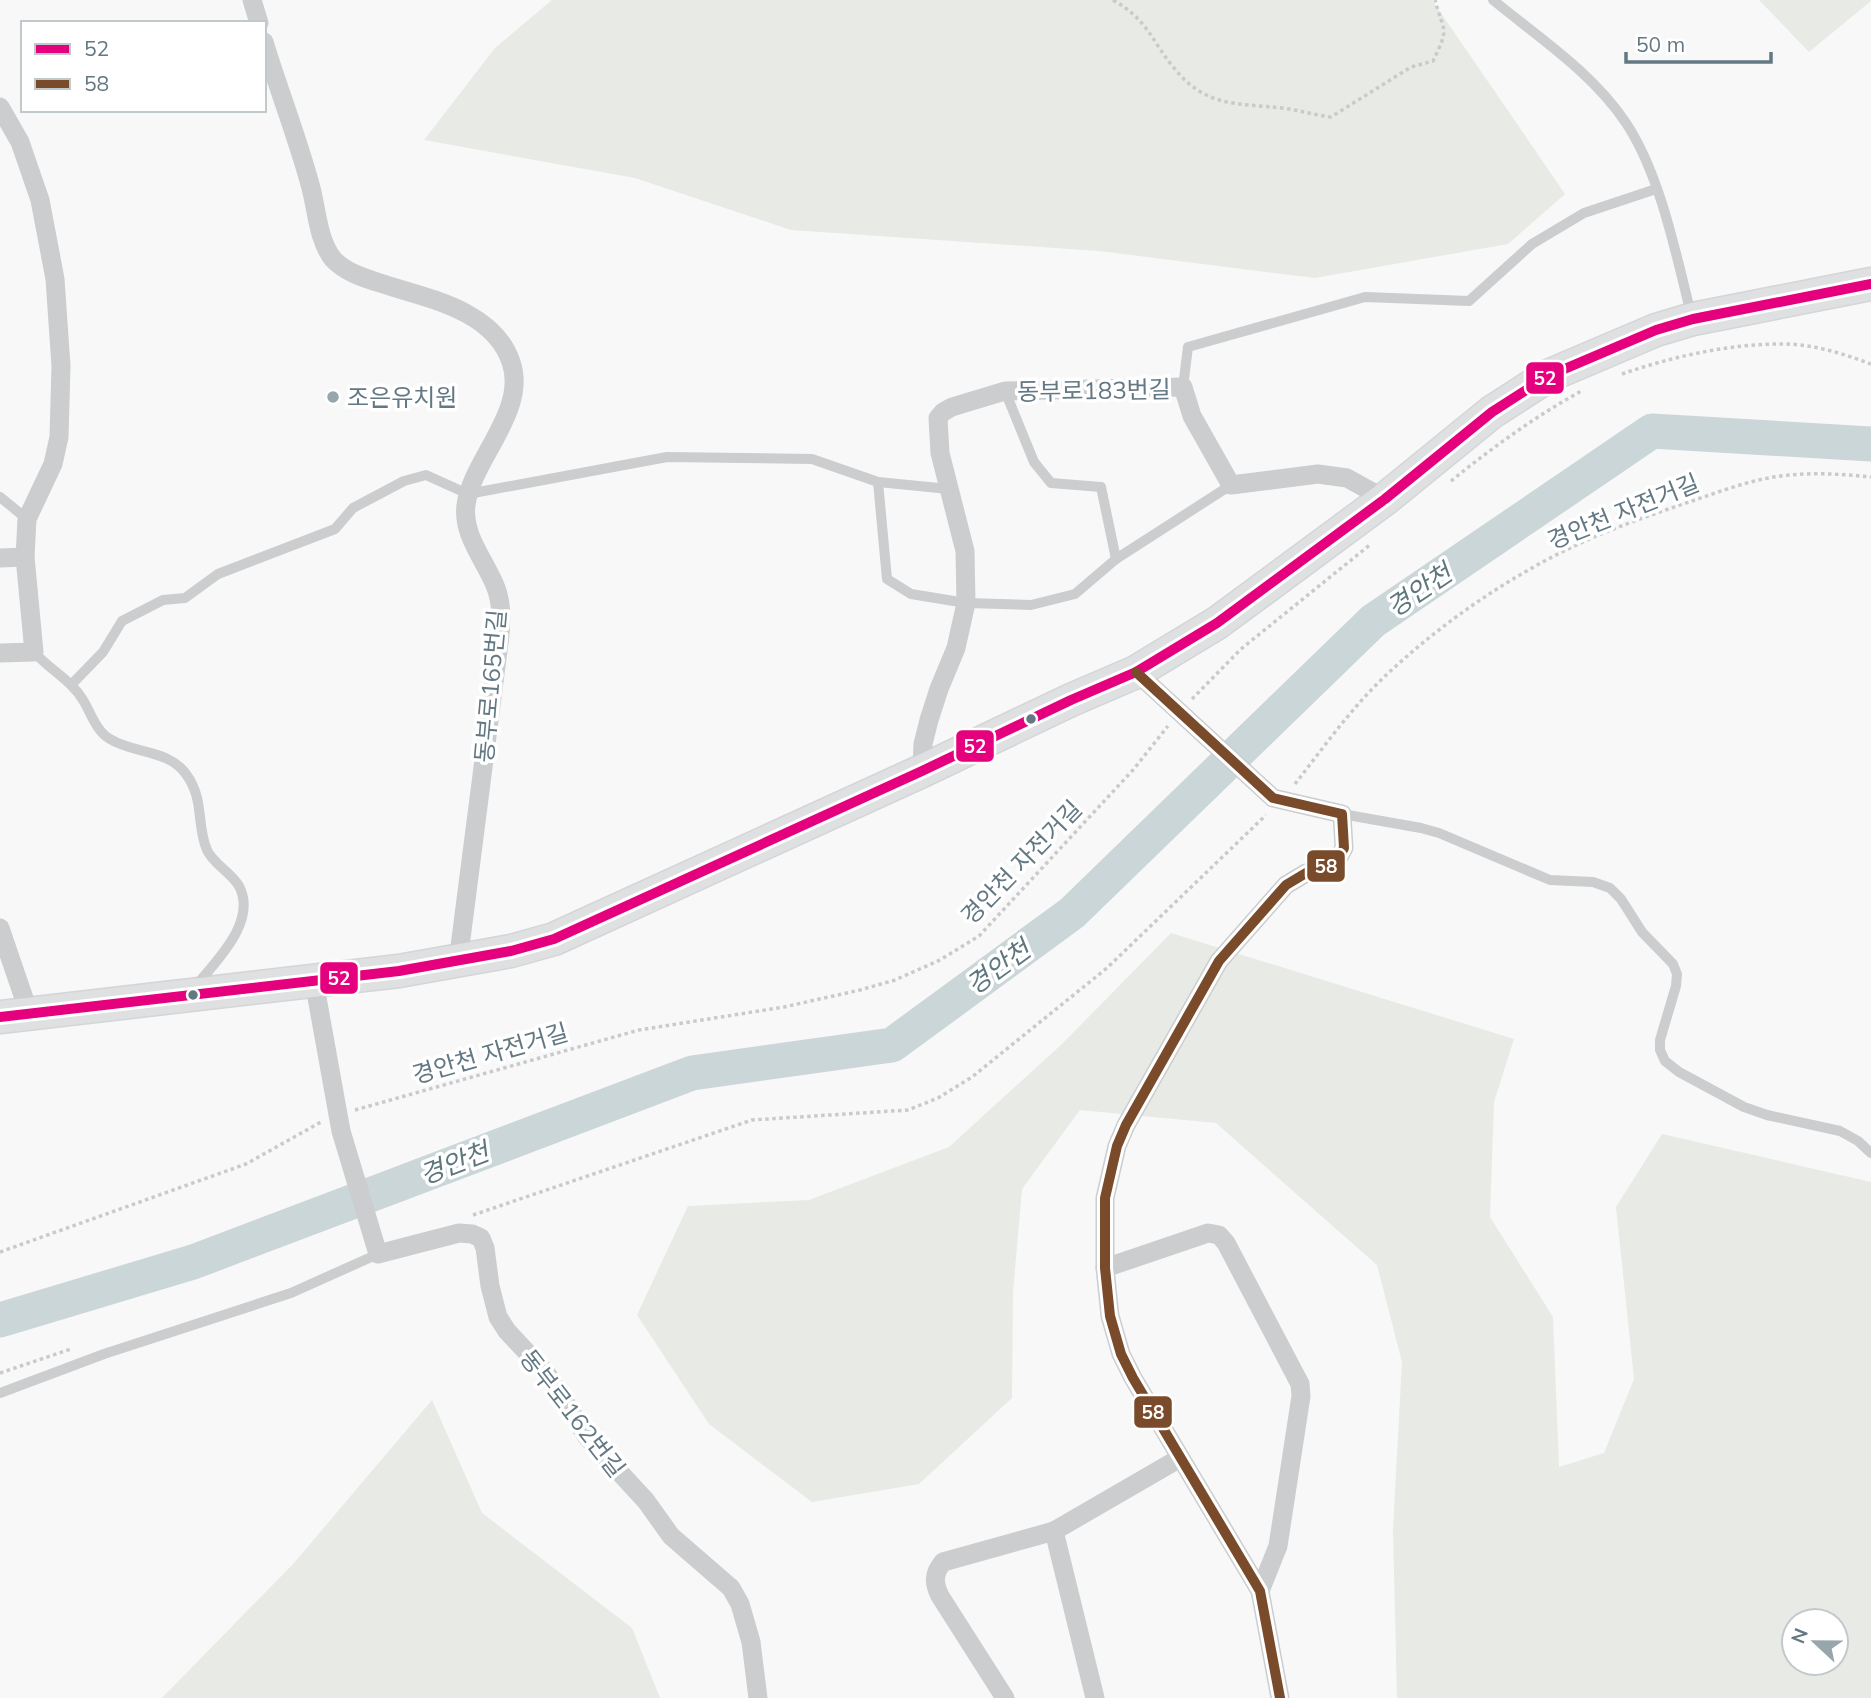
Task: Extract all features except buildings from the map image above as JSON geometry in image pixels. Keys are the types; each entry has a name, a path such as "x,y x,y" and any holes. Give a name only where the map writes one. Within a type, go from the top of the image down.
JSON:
{"main road":[{"path":"0,1036 458,962 554,939 922,771 1072,699 1141,677 1385,499 1492,412 1548,376 1656,330 1693,319 1871,284"},
{"path":"14,1015 188,996 460,974 562,947 1226,636 1507,422 1607,367 1727,330 1871,302"}],"street":[{"path":"252,0 258,21"},
{"name":"동부로165번길","path":"266,48 311,188 321,232 333,258 347,270 366,279 462,311 494,335 512,363 511,399 504,420 468,494 465,509 467,527 496,588 501,607 500,635 458,962"},
{"path":"0,107 20,142 40,200 55,279 61,366 59,437 53,464 27,519 25,557 34,652 0,653"},
{"name":"동부로183번길","path":"922,771 923,744 929,720 956,648 966,603 965,551 940,453 938,418 943,412 1005,391 1183,387 1192,415 1231,485"},
{"path":"1231,485 1318,474 1347,478 1385,499"},
{"path":"0,558 25,557"},
{"path":"1141,677 1278,798 1342,814 1344,848 1339,858 1332,864 1306,873 1286,885 1219,961 1126,1125 1110,1166 1105,1198 1105,1268 1110,1316 1121,1354 1260,1591 1280,1698"},
{"path":"0,928 14,1015"},
{"path":"315,987 339,1123 378,1254"},
{"name":"동부로162번길","path":"378,1254 459,1233 481,1238 498,1317 506,1331 547,1374 587,1437 646,1500 671,1536 731,1588 740,1604 751,1642 758,1698"},
{"path":"1105,1268 1208,1233 1219,1235 1226,1243 1300,1384 1301,1396 1278,1546 1260,1591"},
{"path":"1005,1698 935,1586 935,1577 943,1562 1054,1531 1180,1458"},
{"path":"1054,1531 1095,1698"}],"lane":[{"path":"1493,0 1580,71 1604,95 1626,124 1656,189 1693,319"},
{"path":"1183,387 1188,347 1365,297 1469,301 1532,244 1584,213 1656,189"},
{"path":"1005,391 1034,462 1051,483 1101,487 1116,559"},
{"path":"72,684 103,652 122,621 163,600 185,598 218,574 335,529 353,508 404,481 426,475 468,494 667,457 812,459 878,482 949,489"},
{"path":"878,482 887,579 911,594 966,603 1031,605 1074,594 1116,559 1231,485"},
{"path":"0,497 27,519"},
{"path":"34,652 49,668 72,684 95,723 108,739 160,755 173,761 184,771 193,785 200,806 208,853 239,885 244,901 240,922 229,944 188,996"},
{"path":"1342,814 1439,833 1550,880 1593,883 1610,888 1621,899 1642,932 1673,964 1676,986 1660,1040 1660,1050 1665,1060 1679,1072 1744,1107 1840,1131 1858,1141 1871,1153"},
{"path":"0,1393 104,1354 291,1293 378,1254"}],"path":[{"path":"1113,0 1141,21 1183,78 1211,97 1240,106 1282,108 1331,117 1411,67 1433,61 1444,39 1445,27 1435,0"},
{"path":"1610,378 1684,357 1746,346 1789,344 1838,352 1871,363"},
{"path":"1449,482 1503,440 1586,389"},
{"name":"경안천 자전거길","path":"468,1217 752,1121 908,1110 938,1098 972,1077 1107,968 1278,798 1383,678 1438,632 1492,593 1537,565 1586,541 1751,481 1829,473 1871,477"},
{"name":"경안천 자전거길","path":"0,1252 246,1164 318,1123 339,1123 639,1030 784,1007 860,990 895,980 940,960 978,936 1133,770 1179,713 1241,649 1372,542"},
{"path":"0,1373 73,1348"}],"shaded area":[{"path":"552,0 1432,0 1565,194 1508,244 1315,278 1099,251 791,230 635,178 424,140 495,48"},
{"path":"1759,0 1871,0 1871,1 1809,52"},
{"path":"1171,933 1514,1039 1494,1102 1490,1217 1553,1317 1559,1467 1604,1453 1634,1379 1616,1207 1662,1134 1871,1182 1871,1698 1397,1698 1393,1529 1402,1362 1377,1265 1216,1123 1080,1110 1022,1189 1013,1292 1012,1398 919,1484 812,1502 709,1424 637,1315 688,1206 809,1200 949,1147 1062,1044"},
{"path":"432,1400 482,1513 632,1628 660,1698 162,1698 294,1563"}],"waterway":[{"name":"경안천","path":"0,1320 193,1262 692,1073 892,1045 1072,913 1373,621 1652,431 1871,444"}],"transit line":[{"name":"52","path":"0,1017 399,971 511,951 554,939 1136,672 1217,623 1385,499 1492,412 1548,376 1656,330 1693,319 1871,284"},
{"name":"58","path":"1136,672 1273,798 1342,814 1344,848 1339,857 1332,864 1306,873 1286,885 1219,961 1126,1125 1117,1146 1105,1198 1105,1268 1110,1316 1121,1354 1260,1591 1280,1698"}],"place":[{"name":"조은유치원","path":"333,397"}]}
